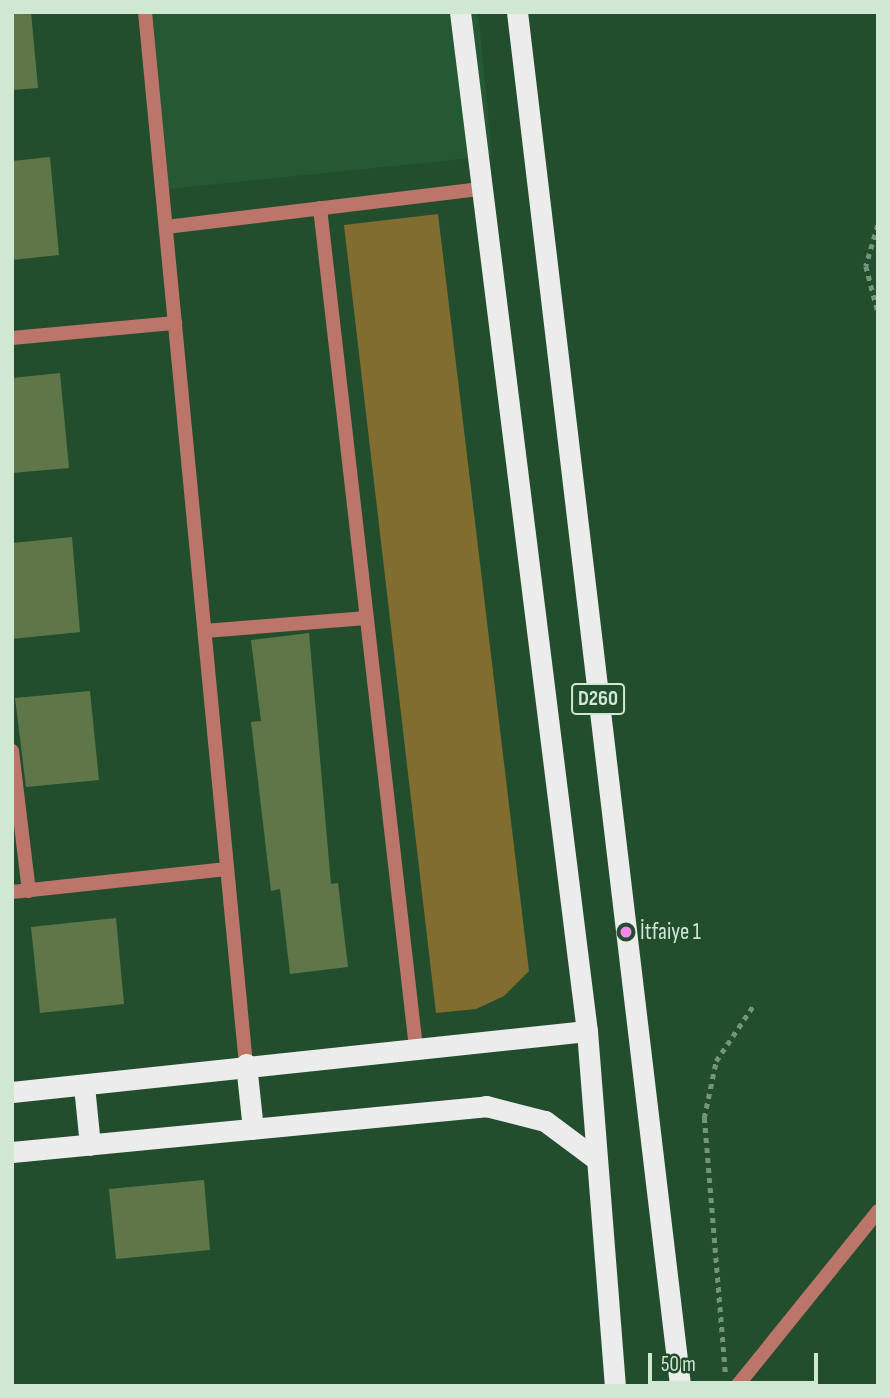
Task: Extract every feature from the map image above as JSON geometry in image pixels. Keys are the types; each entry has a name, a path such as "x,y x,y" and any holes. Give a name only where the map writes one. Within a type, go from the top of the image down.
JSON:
{"highway":[{"name":"D260","path":"460,12 587,1031 615,1386"},
{"name":"D260","path":"517,12 680,1386"},
{"path":"12,1092 84,1086 246,1064 587,1031"},
{"path":"246,1064 253,1129"},
{"path":"84,1086 90,1145"},
{"path":"12,1152 486,1106 545,1121 596,1159"}],"street":[{"path":"145,12 246,1064"},
{"path":"166,227 481,189"},
{"path":"320,208 415,1048"},
{"path":"12,338 175,323"},
{"path":"205,631 366,618"},
{"path":"12,751 29,891"},
{"path":"12,892 227,869"},
{"path":"737,1386 878,1211"}],"path":[{"path":"878,225 866,266 878,312"},
{"path":"727,1386 704,1118 716,1061 755,1003"}],"shaded area":[{"path":"139,12 478,12 492,156 168,189"},
{"path":"438,214 529,971 504,996 476,1009 436,1013 344,225"}],"building":[{"path":"12,12 31,12 38,88 12,90"},
{"path":"50,157 59,255 12,260 12,161"},
{"path":"60,373 69,468 12,473 12,378"},
{"path":"72,537 80,632 12,639 12,543"},
{"path":"309,633 331,884 338,883 348,967 290,974 280,889 271,891 251,722 261,721 251,640"},
{"path":"90,691 99,780 26,787 15,698"},
{"path":"116,918 124,1004 40,1013 31,927"},
{"path":"204,1180 210,1250 116,1259 109,1189"}],"place":[{"name":"İtfaiye 1","path":"626,932"}]}
